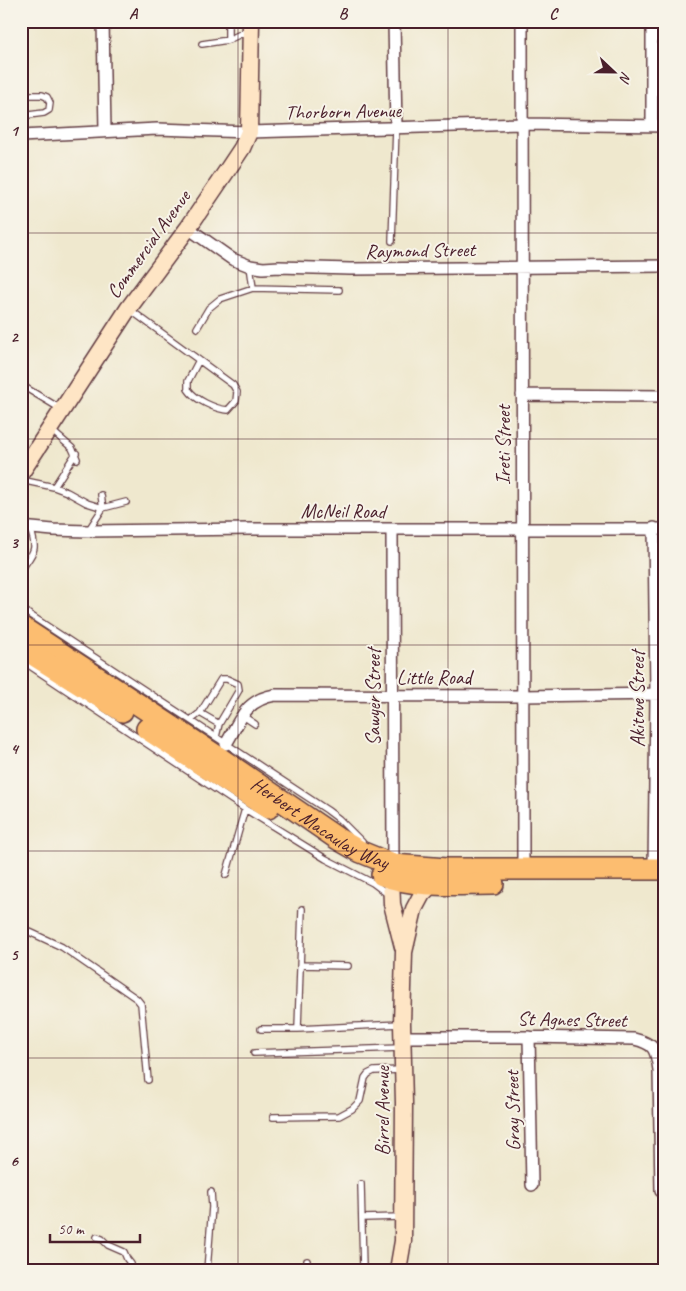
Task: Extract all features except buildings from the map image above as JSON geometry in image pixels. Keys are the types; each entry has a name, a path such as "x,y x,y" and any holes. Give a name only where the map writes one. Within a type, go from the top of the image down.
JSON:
{"highway":[{"name":"Herbert Macaulay Way","path":"21,627 221,758 338,839 361,852 385,876"},
{"name":"Herbert Macaulay Way","path":"21,647 292,822 334,853 385,876 431,885 661,874"},
{"name":"Herbert Macaulay Way","path":"385,876 448,869 523,869 661,874"}],"street":[{"path":"103,21 105,131"},
{"path":"394,21 396,128"},
{"name":"Ireti Street","path":"522,21 521,696 523,869"},
{"path":"652,21 652,126"},
{"name":"Commercial Avenue","path":"21,474 128,309 188,228 242,148 249,132 251,25"},
{"name":"Thorborn Avenue","path":"21,136 105,131 249,132 522,124 665,126"},
{"name":"Raymond Street","path":"188,228 232,259 250,266 263,268 665,266"},
{"path":"522,395 665,396"},
{"name":"McNeil Road","path":"26,528 88,531 659,528"},
{"name":"Akitove Street","path":"659,528 661,874"},
{"name":"Sawyer Street","path":"385,876 392,696 392,530"},
{"name":"Little Road","path":"221,740 252,703 262,697 275,695 521,696 660,694"},
{"path":"385,876 404,952"},
{"path":"404,952 414,909 422,894 431,885"},
{"name":"Birrel Avenue","path":"398,1270 403,1241 404,1218 404,952"},
{"name":"St Agnes Street","path":"403,1036 634,1039 648,1042 657,1053 659,1070 660,1191"},
{"name":"Gray Street","path":"529,1037 532,1185"}],"lane":[{"path":"228,21 228,40"},
{"path":"202,44 228,40 251,25"},
{"path":"21,95 42,95 47,97 50,103 49,110 44,113 21,116"},
{"path":"392,240 396,128"},
{"path":"250,266 254,288"},
{"path":"197,328 209,308 220,299 254,288 339,290"},
{"path":"128,309 199,360 233,385 236,392 236,401 228,410 211,405 194,396 188,389 188,381 199,360"},
{"path":"21,384 61,410"},
{"path":"50,429 65,441 76,456 54,487"},
{"path":"21,480 54,487 87,503 103,508 126,502"},
{"path":"88,531 103,508 101,495"},
{"path":"21,570 34,551 35,543 26,528"},
{"path":"21,609 339,820 385,876"},
{"path":"21,660 245,809 326,859 385,876"},
{"path":"191,720 200,714 221,679 227,679 238,684 239,690 219,724 221,740"},
{"path":"200,714 219,724"},
{"path":"243,716 255,724"},
{"path":"226,875 245,809"},
{"path":"298,1029 302,909"},
{"path":"21,928 62,946 137,999 141,1004 148,1080"},
{"path":"301,964 348,966"},
{"path":"261,1028 403,1036"},
{"path":"254,1053 403,1036"},
{"path":"273,1116 339,1116 360,1102 365,1078 368,1074 374,1071 404,1070"},
{"path":"361,1184 363,1270"},
{"path":"208,1270 212,1207 211,1192"},
{"path":"363,1218 404,1218"},
{"path":"96,1237 124,1252 131,1264 131,1270"},
{"path":"307,1261 308,1270"}]}
